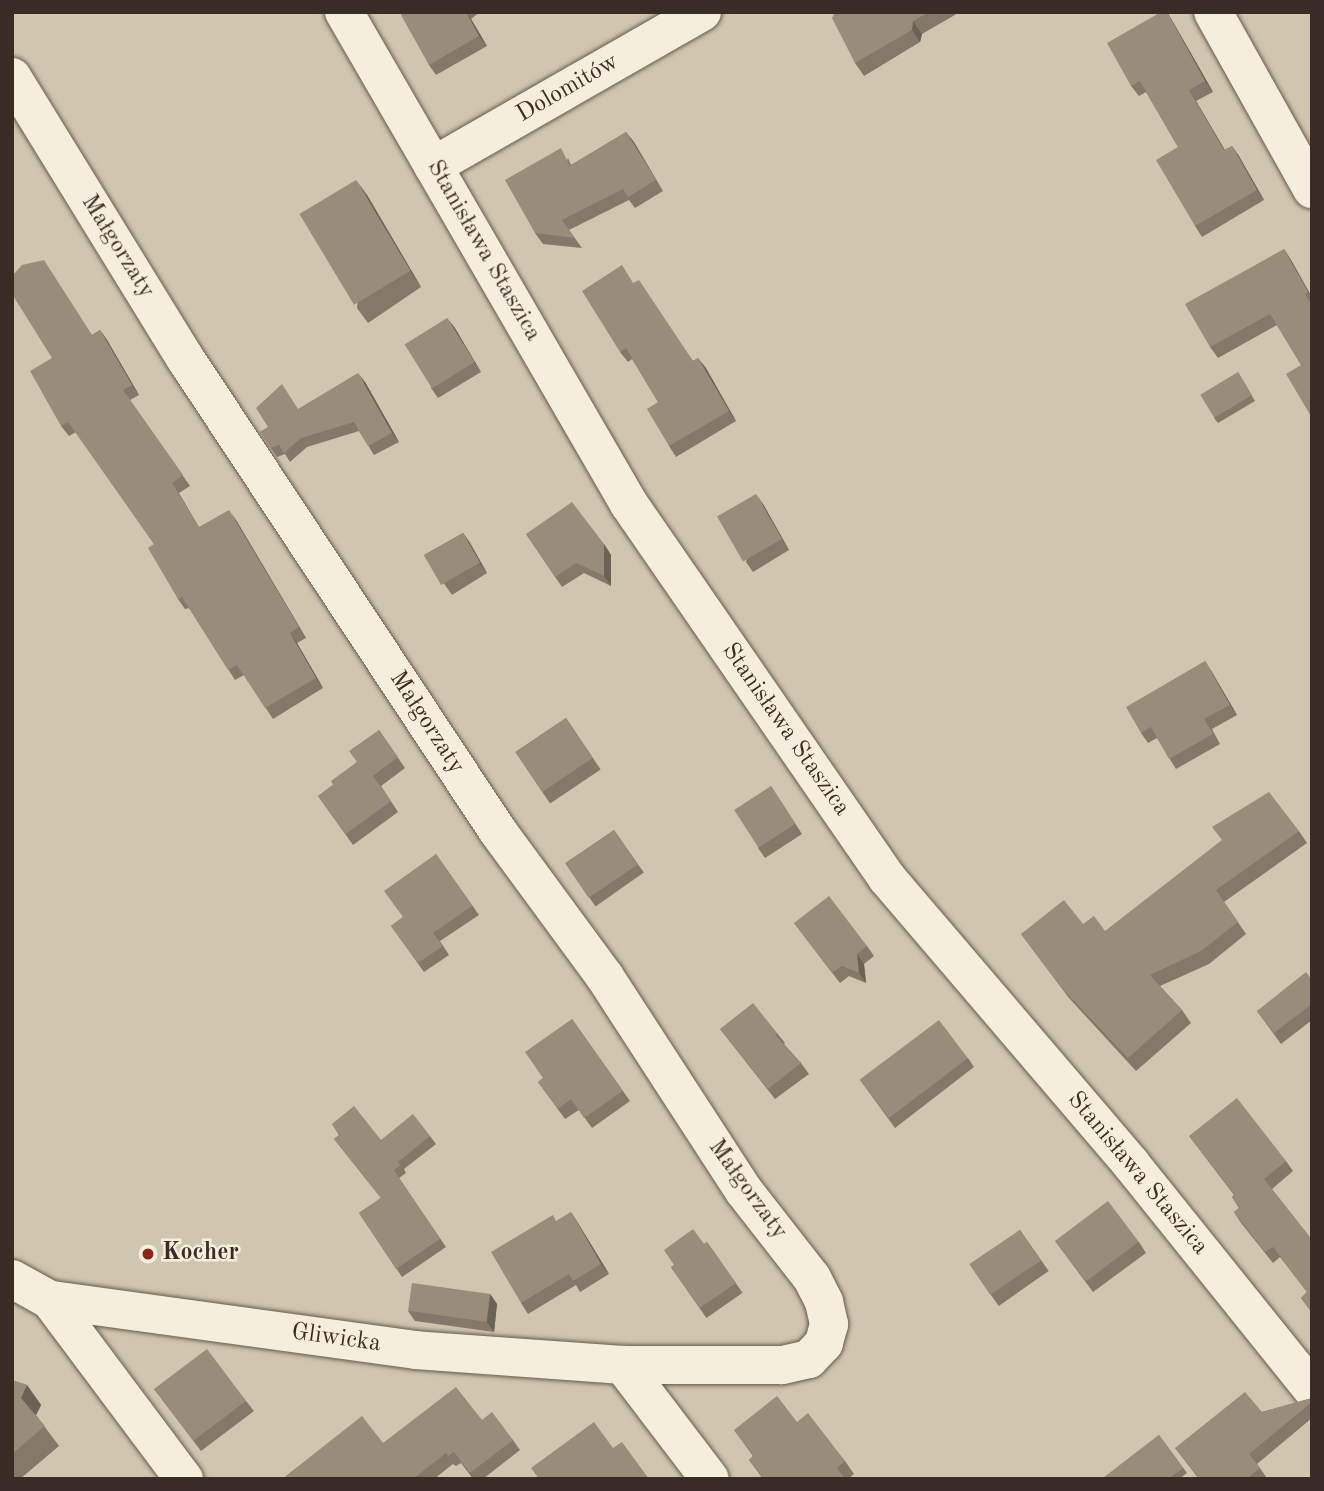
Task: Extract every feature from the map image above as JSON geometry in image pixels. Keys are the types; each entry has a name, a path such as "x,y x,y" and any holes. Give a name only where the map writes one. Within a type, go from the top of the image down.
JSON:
{"street":[{"name":"Stanisława Staszica","path":"344,12 629,504 887,878 1131,1164 1312,1389"},
{"name":"Dolomitów","path":"433,166 702,12"},
{"path":"1213,12 1312,189"},
{"name":"Małgorzaty","path":"12,77 185,358 497,830 605,977 744,1191 811,1278 824,1302 829,1324 824,1343 809,1359"},
{"name":"Gliwicka","path":"12,1279 50,1300 416,1350 623,1365 782,1365 809,1359"},
{"name":"Gliwicka","path":"50,1300 184,1479"},
{"path":"623,1365 710,1479"}],"shaded area":[{"path":"12,12 1312,12 1312,1479 12,1479"}],"building":[{"path":"404,12 466,12 479,36 429,65 401,15"},
{"path":"835,12 929,12 913,21 912,30 855,63 832,18"},
{"path":"1161,12 1167,12 1205,81 1189,90 1224,150 1232,146 1257,190 1195,226 1156,160 1178,147 1140,81 1131,86 1107,43"},
{"path":"626,132 656,180 628,197 623,189 562,220 575,238 535,233 505,180 561,148 570,166"},
{"path":"356,180 411,271 354,305 299,214"},
{"path":"1284,249 1308,292 1305,294 1312,305 1312,418 1286,374 1301,365 1270,314 1210,347 1185,304"},
{"path":"44,260 92,335 100,330 132,385 123,390 183,475 172,483 199,527 229,510 299,627 290,633 316,678 265,708 237,665 228,670 182,597 178,599 148,548 154,544 68,422 61,426 30,371 52,358 12,294 12,276 22,265"},
{"path":"622,265 633,283 639,280 693,361 698,358 729,411 669,446 647,409 658,402 626,348 620,352 582,291"},
{"path":"447,318 475,362 432,389 405,344"},
{"path":"1238,372 1252,395 1214,418 1200,395"},
{"path":"358,373 392,433 368,446 354,422 301,438 284,453 279,445 270,448 260,432 268,427 256,408 282,384 298,409"},
{"path":"756,494 782,539 743,562 717,516"},
{"path":"572,502 604,544 604,576 576,563 555,577 526,534"},
{"path":"463,533 480,562 441,585 424,556"},
{"path":"1205,661 1230,705 1204,719 1213,734 1169,759 1151,727 1141,733 1126,707"},
{"path":"566,718 593,758 542,792 515,752"},
{"path":"379,730 398,757 373,776 391,801 346,834 318,796 333,785 331,781 357,762 349,751"},
{"path":"771,786 796,824 759,848 734,810"},
{"path":"1269,792 1299,831 1216,890 1238,922 1201,951 1150,975 1182,1010 1128,1058 1060,986 1021,934 1064,900 1083,924 1094,916 1105,931 1222,840 1212,827"},
{"path":"614,830 637,865 589,898 565,863"},
{"path":"436,854 472,906 433,933 443,946 418,963 391,926 403,917 384,891"},
{"path":"829,896 867,946 857,954 859,973 842,966 832,973 794,923"},
{"path":"1306,972 1312,980 1312,1004 1274,1033 1257,1011"},
{"path":"753,1003 777,1033 775,1035 801,1063 768,1089 720,1029"},
{"path":"572,1019 623,1091 584,1118 571,1099 558,1109 538,1082 543,1078 525,1052"},
{"path":"939,1020 968,1058 889,1118 860,1080"},
{"path":"1237,1098 1286,1161 1264,1179 1312,1240 1312,1312 1301,1298 1307,1292 1273,1247 1265,1252 1234,1212 1240,1207 1232,1197 1235,1195 1189,1136"},
{"path":"354,1106 381,1140 413,1114 430,1136 398,1162 401,1165 394,1170 440,1239 396,1269 359,1213 381,1198 334,1139 340,1135 332,1124"},
{"path":"1108,1201 1139,1242 1086,1281 1055,1241"},
{"path":"571,1212 601,1264 573,1281 569,1274 521,1303 491,1252 553,1215 556,1221"},
{"path":"693,1229 704,1244 707,1242 736,1283 700,1308 671,1267 674,1265 664,1250"},
{"path":"1020,1230 1041,1261 990,1295 969,1264"},
{"path":"412,1283 490,1294 486,1322 408,1311"},
{"path":"207,1349 246,1401 193,1441 154,1389"},
{"path":"12,1380 27,1385 21,1398 45,1426 12,1454"},
{"path":"456,1387 482,1420 492,1412 513,1440 470,1473 454,1452 448,1456 446,1453 413,1479 282,1479 362,1416 383,1443"},
{"path":"1245,1392 1262,1412 1312,1398 1312,1402 1249,1454 1260,1468 1246,1479 1200,1479 1175,1448"},
{"path":"777,1396 797,1422 808,1413 845,1461 837,1468 845,1479 764,1479 749,1460 754,1456 734,1430"},
{"path":"594,1422 613,1448 622,1442 649,1479 539,1479 531,1468"},
{"path":"1159,1435 1183,1468 1168,1479 1102,1479"}],"place":[{"name":"Kocher","path":"148,1254"}]}
